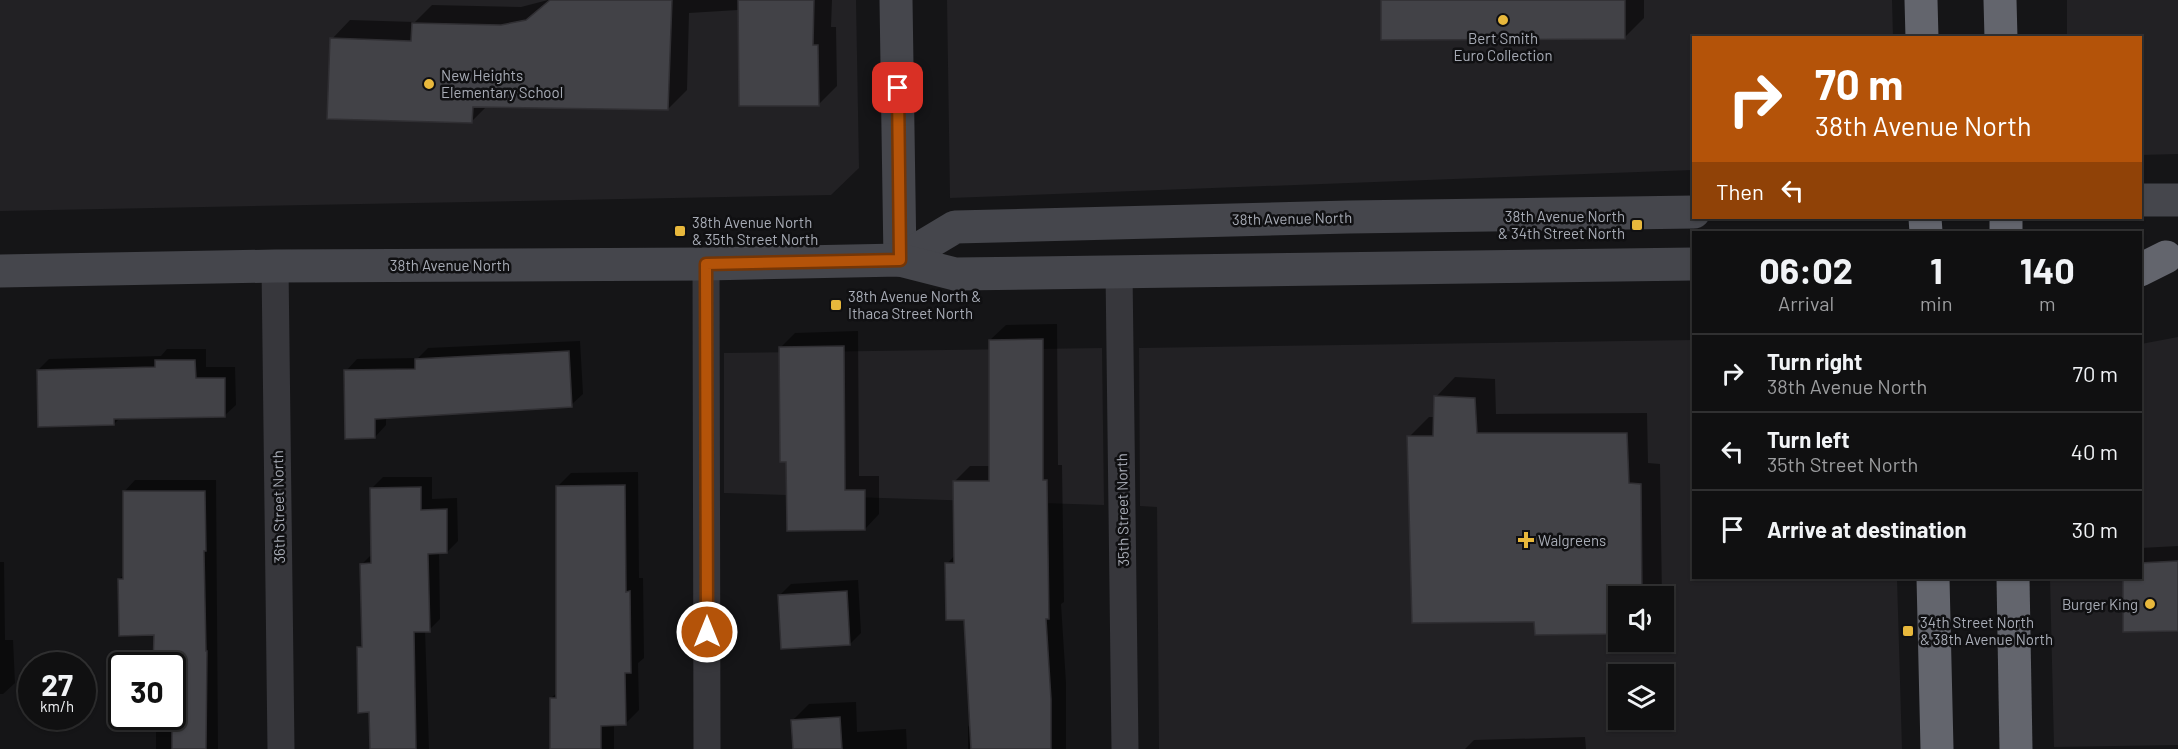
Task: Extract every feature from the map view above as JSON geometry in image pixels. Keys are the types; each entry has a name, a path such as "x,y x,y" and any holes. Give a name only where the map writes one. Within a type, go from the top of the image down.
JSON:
{"highway":[{"path":"1921,0 1922,36"},
{"path":"2000,0 2001,36"},
{"path":"1934,579 1937,749"},
{"path":"2013,579 2016,749"}],"main road":[{"path":"896,0 900,260"},
{"path":"2142,200 2178,200"},
{"name":"38th Avenue North","path":"900,260 955,226 1692,212"},
{"name":"38th Avenue North","path":"0,271 900,260 955,274 1692,264"}],"street":[{"path":"706,264 707,749"},
{"name":"36th Street North","path":"275,266 281,749"},
{"name":"35th Street North","path":"1119,272 1125,749"}],"shaded area":[{"name":"New Heights Elementary School","path":"0,0 856,0 859,168 831,195 0,211"},
{"path":"947,0 1892,0 1893,36 1692,36 1692,170 950,198"},
{"path":"2067,0 2178,0 2178,154 2142,155 2142,36 2067,36"},
{"path":"2178,337 2178,745 2054,747 2050,579 2142,579 2142,344"},
{"path":"1692,340 1692,579 1897,579 1902,749 1159,749 1157,507 1140,506 1139,348"},
{"path":"1102,348 1104,505 724,493 724,353"}],"building":[{"path":"550,0 672,0 668,110 473,107 472,123 327,119 330,38 411,41 412,23 501,25 526,20"},
{"path":"738,0 814,0 813,45 818,45 819,106 739,106"},
{"name":"Bert Smith Euro Collection","path":"1381,0 1625,0 1625,39 1381,40"},
{"path":"1043,339 1043,480 1047,480 1049,619 1046,619 1051,699 1051,749 971,749 964,620 946,620 945,563 954,563 953,481 989,481 989,340"},
{"path":"844,346 845,490 865,490 865,530 787,531 786,462 780,462 779,347"},
{"path":"569,351 572,407 375,419 375,438 345,439 344,370 415,369 415,359"},
{"path":"155,360 195,360 196,378 225,378 225,417 114,419 114,425 38,427 37,370 155,367"},
{"name":"Walgreens","path":"1434,396 1475,398 1477,433 1627,433 1629,483 1641,484 1642,586 1608,586 1608,634 1535,635 1534,622 1412,623 1407,436 1433,436"},
{"path":"625,485 626,592 630,591 631,673 625,673 626,725 601,726 601,749 550,749 550,698 556,698 556,486"},
{"path":"421,487 421,510 447,509 447,553 428,554 430,632 414,632 416,749 370,749 369,712 358,713 357,647 362,647 360,564 371,563 370,488"},
{"path":"123,491 205,491 206,749 172,749 172,730 186,730 186,652 153,652 154,635 119,636 118,579 123,579"},
{"name":"Burger King","path":"2178,561 2178,631 2123,632 2123,579 2142,579 2142,563"},
{"path":"847,591 850,645 781,649 778,595"},
{"path":"840,717 842,749 793,749 791,720"}],"place":[{"name":"Bert Smith Euro Collection","path":"1503,20"},
{"name":"New Heights Elementary School","path":"429,84"},
{"name":"38th Avenue North & 34th Street North","path":"1637,225"},
{"name":"38th Avenue North & 35th Street North","path":"680,231"},
{"name":"38th Avenue North & Ithaca Street North","path":"836,305"},
{"name":"Walgreens","path":"1526,540"},
{"name":"Burger King","path":"2150,604"},
{"name":"34th Street North & 38th Avenue North","path":"1908,631"}],"route":[{"path":"707,632 706,264 900,260 898,88"}]}
